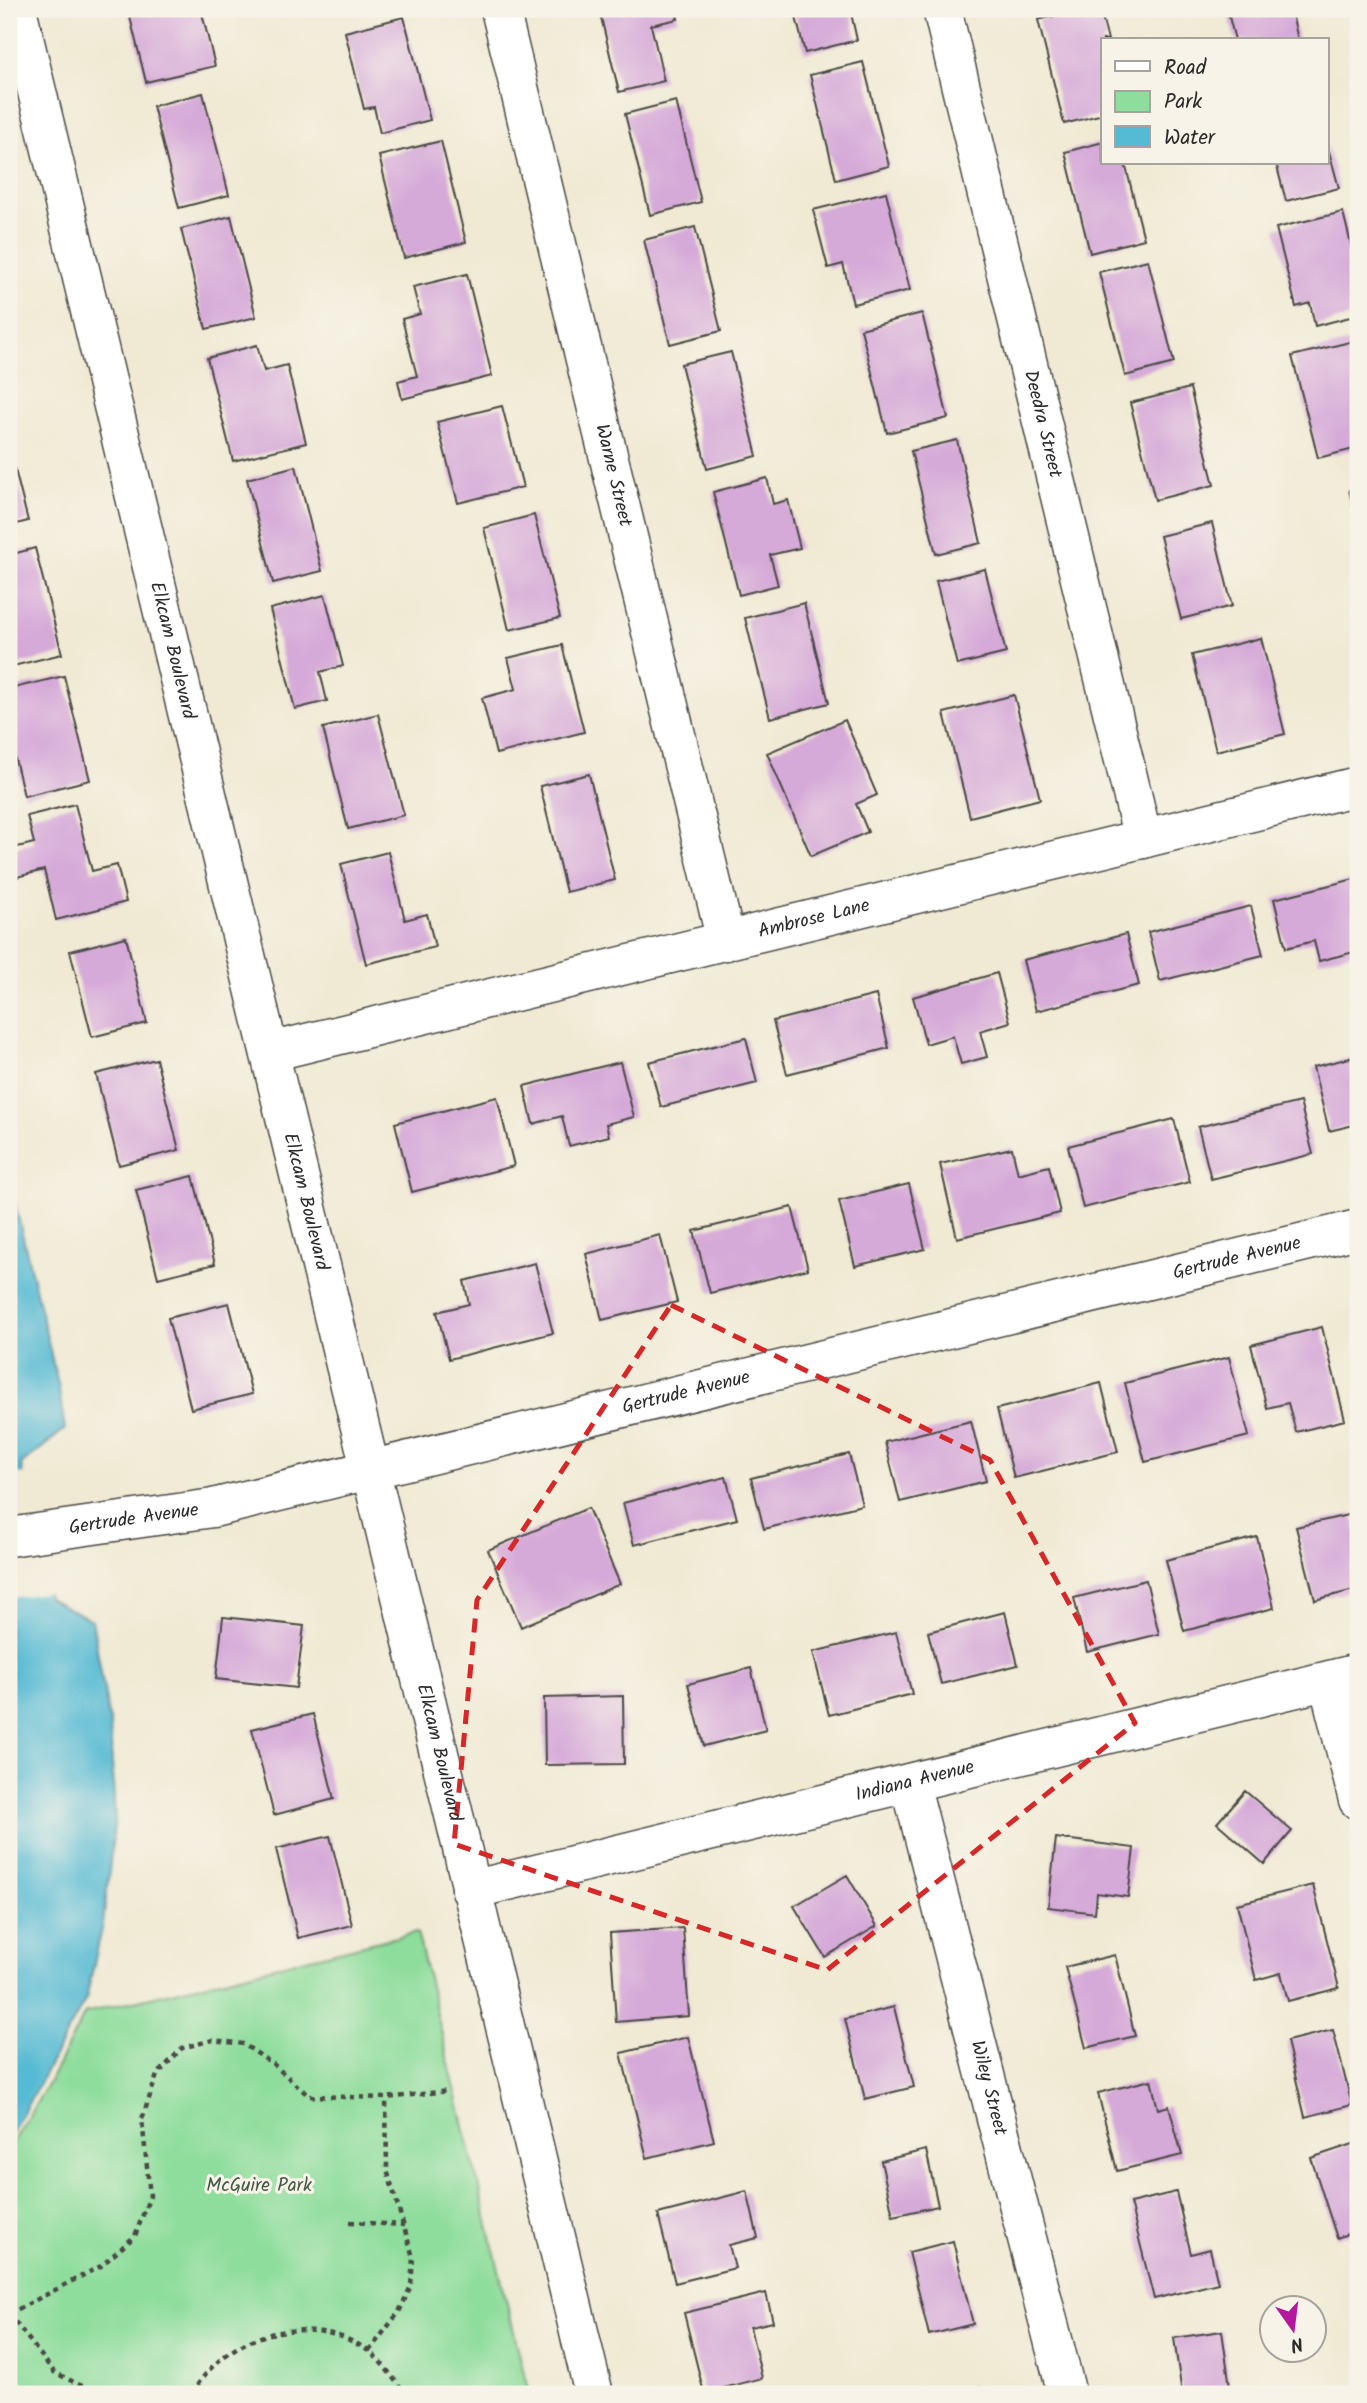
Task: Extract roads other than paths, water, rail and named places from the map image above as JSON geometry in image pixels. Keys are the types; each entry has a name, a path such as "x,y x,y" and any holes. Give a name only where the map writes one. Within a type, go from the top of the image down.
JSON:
{"street":[{"name":"Elkcam Boulevard","path":"17,9 594,2394"},
{"name":"Warne Street","path":"500,9 726,941"},
{"name":"Deedra Street","path":"942,9 1143,839"},
{"name":"Ambrose Lane","path":"270,1052 1358,786"},
{"name":"Gertrude Avenue","path":"9,1537 213,1508 1358,1229"},
{"name":"Indiana Avenue","path":"471,1890 1343,1677"},
{"path":"1343,1677 1358,1800"},
{"name":"Wiley Street","path":"910,1783 1066,2394"}],"water":[{"path":"9,1178 58,1384 65,1429 21,1465 48,1598 92,1620 110,1724 115,1819 103,1924 86,1999 9,2138 11,1604"}],"park label":[{"name":"McGuire Park","path":"259,2186"}]}
